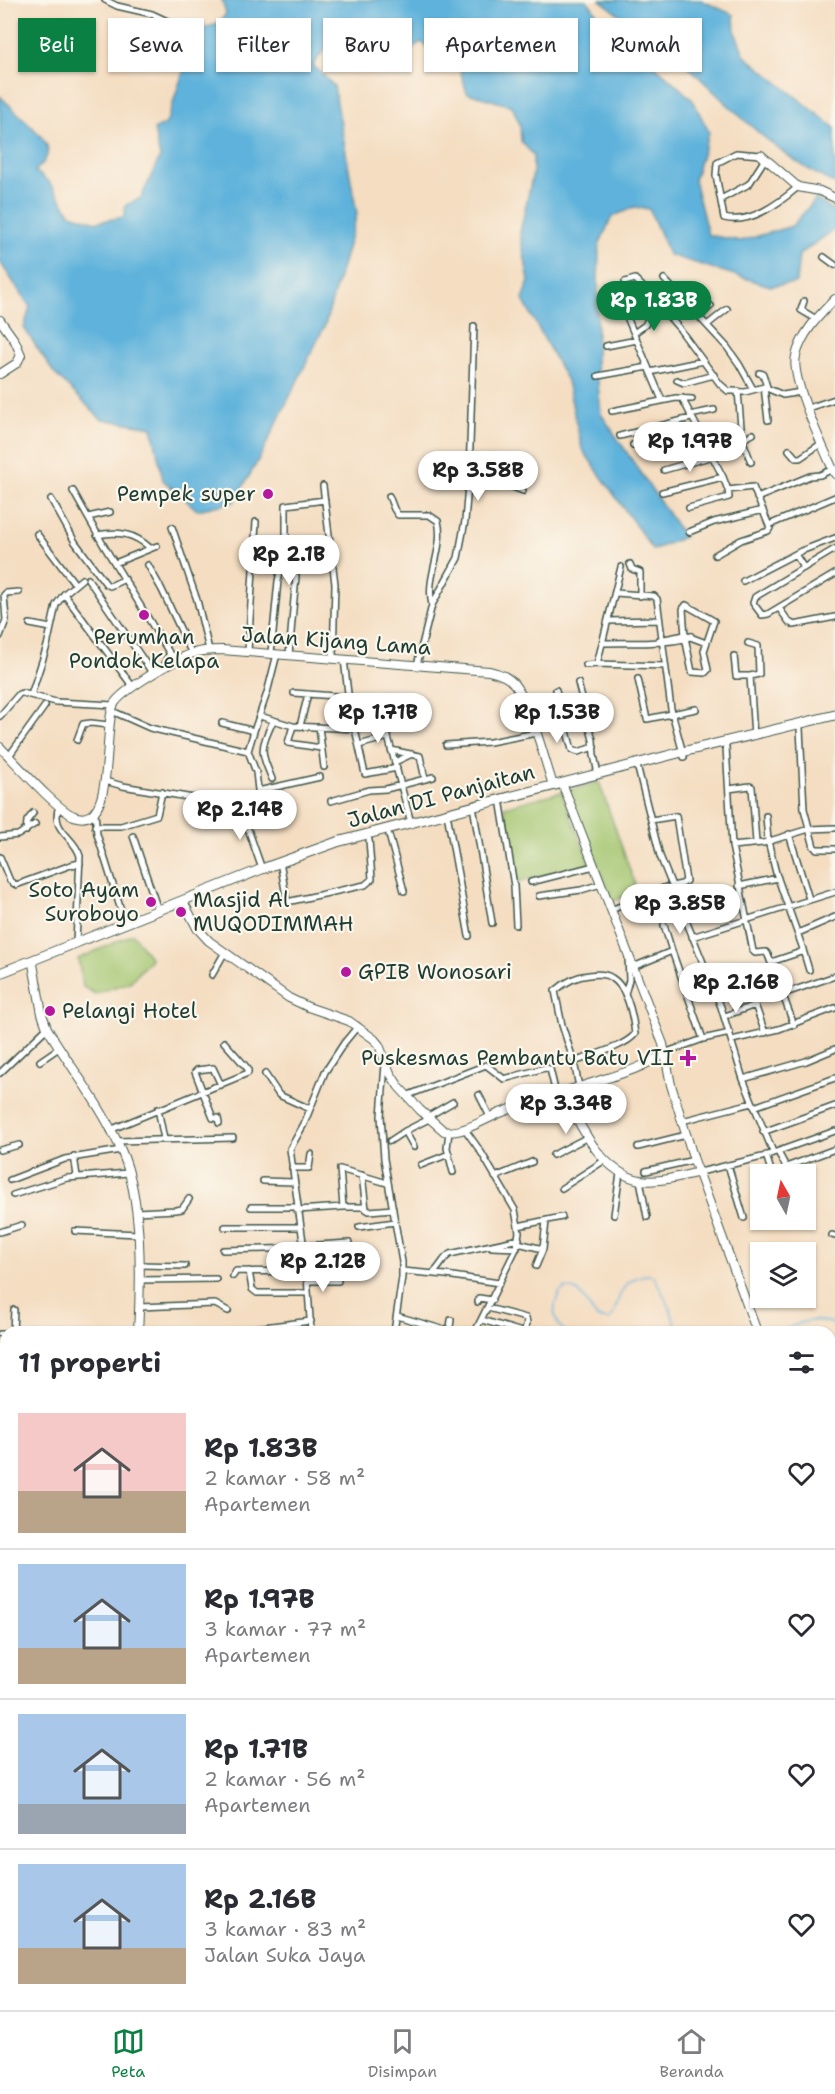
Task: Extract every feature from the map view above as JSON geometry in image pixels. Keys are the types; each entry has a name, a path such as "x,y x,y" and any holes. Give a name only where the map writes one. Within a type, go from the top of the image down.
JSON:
{"highway":[{"name":"Jalan DI Panjaitan","path":"703,750 835,717"},
{"name":"Jalan DI Panjaitan","path":"0,975 281,867 369,840 411,823 598,774 683,754 726,747 835,717"},
{"name":"Jalan DI Panjaitan","path":"0,975 125,923 315,849 448,819 638,769 683,754"}],"main road":[{"name":"Jalan Kijang Lama","path":"113,708 121,696 133,687 181,658 209,650 248,651 489,671 506,677 518,690 536,733 553,785"},
{"path":"0,747 60,806 70,814 81,818 95,813 101,802 105,781 109,725 113,708"}],"street":[{"path":"105,0 117,6 161,18"},
{"path":"798,187 779,202 754,215 743,219 724,218 716,168 719,161 736,153 763,157 798,187 820,191 835,198"},
{"path":"721,199 749,184 763,157"},
{"path":"824,257 835,265"},
{"path":"625,282 635,279 663,309 728,391 765,387 783,395 801,392"},
{"path":"664,279 707,325 739,364 753,389"},
{"path":"635,298 639,306 625,312 662,400"},
{"path":"757,498 810,476 834,472 801,392 795,369 795,358 806,332 835,299"},
{"path":"804,301 801,310 816,319"},
{"path":"699,316 711,306"},
{"path":"634,333 645,325 650,315 663,309"},
{"path":"707,325 727,309"},
{"path":"0,320 15,341 21,355 17,363 0,374"},
{"path":"417,665 432,606 453,572 458,558 465,521 469,474 474,326"},
{"path":"606,346 637,340"},
{"path":"598,376 703,361"},
{"path":"759,373 763,374 768,420"},
{"path":"678,380 684,383 714,375"},
{"path":"738,391 742,439 751,462"},
{"path":"682,398 723,477 729,497 689,508"},
{"path":"612,411 662,400 692,399"},
{"path":"808,408 835,399"},
{"path":"620,436 714,410"},
{"path":"633,445 697,429"},
{"path":"664,470 712,456 753,434"},
{"path":"789,450 796,458 800,458 822,443"},
{"path":"469,474 522,491"},
{"path":"662,492 723,477"},
{"path":"323,486 335,590 333,659"},
{"path":"715,555 741,540 768,531 770,528 752,486 728,490"},
{"path":"74,491 97,535 170,654 181,658"},
{"path":"390,496 394,509 399,514 429,514 438,521 437,553 429,588 432,606"},
{"path":"769,525 835,497"},
{"path":"51,499 75,542 106,584 110,586 125,579"},
{"path":"105,781 240,806 257,804 259,799 255,767 248,751 267,693 274,653 278,581 286,547 286,505 325,500"},
{"path":"689,532 714,522 763,510"},
{"path":"88,517 110,512"},
{"path":"248,651 256,522"},
{"path":"172,527 197,600 209,650"},
{"path":"97,535 118,532 150,548"},
{"path":"37,534 75,584"},
{"path":"743,581 795,554 835,537"},
{"path":"115,563 157,546"},
{"path":"835,549 753,599 753,603 762,615 768,614 833,575 835,583"},
{"path":"795,554 804,568"},
{"path":"630,564 632,569 640,572 640,596"},
{"path":"148,565 192,654"},
{"path":"597,664 621,567"},
{"path":"289,655 296,576"},
{"path":"31,695 55,608 64,594 85,579 153,675"},
{"path":"0,636 6,620 2,597 6,593 19,592"},
{"path":"616,593 656,598 672,715 683,754"},
{"path":"64,594 133,687"},
{"path":"686,605 714,620 706,643 704,655 707,672 694,674 691,669 683,609 686,605"},
{"path":"779,608 794,625 835,617"},
{"path":"609,621 659,620"},
{"path":"30,624 51,628"},
{"path":"603,643 687,637 706,643"},
{"path":"734,656 736,676 759,674 758,646 748,643"},
{"path":"165,668 170,654"},
{"path":"344,659 348,699 365,775 396,765 412,754"},
{"path":"586,665 665,666"},
{"path":"750,676 754,736"},
{"path":"638,679 646,718 651,719 696,709"},
{"path":"578,683 594,747 598,774"},
{"path":"556,690 572,750 578,752 594,747"},
{"path":"294,693 375,700 380,706 411,823"},
{"path":"0,716 20,694 31,695 56,702 113,708 150,728 248,751"},
{"path":"300,726 308,694"},
{"path":"9,756 45,706"},
{"path":"352,714 380,706"},
{"path":"263,717 293,726 356,729"},
{"path":"272,779 262,752 273,721"},
{"path":"222,723 254,731"},
{"path":"77,741 83,724 109,725"},
{"path":"293,726 288,743 321,748"},
{"path":"319,727 324,767"},
{"path":"800,728 804,801 809,829 815,848 835,849"},
{"path":"446,745 490,742 536,733"},
{"path":"359,745 388,737"},
{"path":"726,747 732,846 754,952 767,953 794,1025"},
{"path":"392,750 421,757 425,779"},
{"path":"638,769 669,887 725,1016 763,1132 784,1165 788,1167 835,1149"},
{"path":"258,791 320,777"},
{"path":"331,801 369,790 401,786 433,777"},
{"path":"729,789 752,787 756,843"},
{"path":"564,788 663,1044 694,1160 755,1326"},
{"path":"95,826 127,825 158,814 162,792"},
{"path":"501,805 514,886 516,925"},
{"path":"60,806 57,816 58,825 76,846 80,856 76,943"},
{"path":"240,806 262,869"},
{"path":"474,812 492,923"},
{"path":"26,831 27,821 33,813"},
{"path":"95,813 95,826 125,923"},
{"path":"611,910 669,887 684,884 686,881 676,816 651,820"},
{"path":"766,816 768,841 778,878 809,970"},
{"path":"448,819 469,936"},
{"path":"0,837 18,835 35,824"},
{"path":"732,846 768,841 809,829 835,828"},
{"path":"388,832 404,891"},
{"path":"789,834 809,899"},
{"path":"133,836 158,910"},
{"path":"281,867 286,902 360,886 369,883 372,879 369,840"},
{"path":"0,857 10,881 16,885 80,863"},
{"path":"531,882 594,866"},
{"path":"739,886 778,878"},
{"path":"539,896 581,890 601,884"},
{"path":"692,937 835,892"},
{"path":"185,905 200,931 209,941 294,1001 338,1016 358,1026 376,1041 393,1080 428,1118 442,1130 449,1132 523,1104 635,1069 650,1063 664,1053 703,1039 730,1033"},
{"path":"798,933 835,918"},
{"path":"664,925 703,1039"},
{"path":"771,962 803,950"},
{"path":"625,994 629,976 627,951"},
{"path":"633,967 672,951"},
{"path":"212,975 225,952"},
{"path":"33,964 42,1014 47,1028 117,1141 128,1173 138,1234 140,1280 138,1326"},
{"path":"744,973 765,1033"},
{"path":"573,1062 620,1044 634,1036 632,1017 625,994 615,980 605,975 585,975 562,985 555,991 579,1087"},
{"path":"783,994 835,976"},
{"path":"725,1016 755,1005"},
{"path":"732,1040 794,1025 835,1008"},
{"path":"311,1326 291,1147 325,1072 358,1026"},
{"path":"0,1073 47,1028"},
{"path":"110,1130 249,1072 224,1042"},
{"path":"40,1060 58,1048"},
{"path":"744,1079 806,1062 835,1049"},
{"path":"385,1062 381,1116 387,1184 396,1222 402,1271 395,1326"},
{"path":"406,1096 486,1065 504,1079 545,1068 550,1069 560,1093 605,1160 620,1173 640,1180 658,1180 728,1165 766,1155 835,1131"},
{"path":"219,1123 218,1118 213,1118 195,1073 198,1070 213,1068 221,1085"},
{"path":"265,1074 279,1095 310,1109"},
{"path":"682,1121 753,1105 835,1078"},
{"path":"479,1095 490,1117"},
{"path":"390,1141 453,1102"},
{"path":"763,1132 835,1106"},
{"path":"158,1109 164,1138"},
{"path":"464,1128 515,1210 518,1226 518,1243 479,1326"},
{"path":"405,1131 414,1147"},
{"path":"449,1132 449,1154 453,1172"},
{"path":"638,1147 687,1135"},
{"path":"553,1155 588,1137"},
{"path":"117,1141 233,1138"},
{"path":"0,1150 19,1145"},
{"path":"10,1180 74,1156 121,1150"},
{"path":"292,1168 309,1168 311,1154"},
{"path":"421,1165 449,1154"},
{"path":"766,1155 769,1164"},
{"path":"74,1156 77,1176"},
{"path":"562,1188 605,1160"},
{"path":"646,1171 694,1160"},
{"path":"495,1177 532,1162"},
{"path":"728,1165 744,1218"},
{"path":"344,1207 339,1170 342,1168 387,1184"},
{"path":"13,1195 77,1176 128,1173"},
{"path":"614,1215 620,1173"},
{"path":"362,1175 366,1209"},
{"path":"263,1180 294,1182"},
{"path":"640,1180 647,1218"},
{"path":"136,1212 182,1209 189,1199"},
{"path":"251,1207 363,1206 370,1211 393,1209"},
{"path":"518,1226 562,1217"},
{"path":"536,1266 543,1249 546,1221"},
{"path":"359,1227 396,1222"},
{"path":"0,1232 22,1225"},
{"path":"225,1227 300,1227"},
{"path":"75,1231 138,1234"},
{"path":"224,1250 349,1243"},
{"path":"484,1246 518,1243"},
{"path":"433,1273 450,1254 484,1246 518,1243 543,1249"},
{"path":"139,1265 185,1266"},
{"path":"233,1276 234,1272 249,1271 306,1272"},
{"path":"249,1271 252,1289 260,1294 308,1293"},
{"path":"402,1271 433,1273 499,1283"},
{"path":"140,1280 216,1279"},
{"path":"307,1281 338,1281"},
{"path":"478,1302 480,1298 492,1300"},
{"path":"139,1307 215,1304 228,1311"},
{"path":"488,1308 526,1318 526,1326"},
{"path":"13,1326 14,1310"},
{"path":"397,1316 431,1326"},
{"path":"450,1326 451,1320"},
{"path":"482,1320 502,1326"},
{"path":"272,1326 311,1321"}],"green space":[{"path":"599,782 637,890 612,902 568,791"},
{"path":"561,792 590,864 517,882 504,807"},
{"path":"133,934 151,959 130,982 95,994 83,987 78,959"}],"water":[{"path":"222,0 587,0 601,18 590,18 590,72 662,72 692,99 709,132 694,180 708,235 741,241 792,226 816,199 835,212 835,229 799,255 796,283 770,286 669,255 649,209 634,207 612,217 599,245 596,363 601,414 684,537 653,550 582,449 567,381 523,300 529,281 520,233 533,173 533,155 521,141 520,125 512,106 467,93 461,72 578,72 578,18 424,18 424,44 421,42 412,49 412,18 323,18 323,52 313,65 334,86 357,214 325,325 258,461 234,502 197,510 163,480 152,427 101,419 54,373 24,328 30,307 0,262 0,96 45,141 48,150 46,157 35,171 49,182 71,214 97,222 124,217 126,205 141,198 160,157 154,130 166,124 183,72 204,72 204,28 216,24 216,72 311,72 311,18 222,18 226,14"},
{"path":"600,0 701,0 734,15 735,32 745,56 835,128 835,184 791,158 771,143 694,72 702,72 702,18 624,18"}],"waterway":[{"path":"560,1326 556,1318 555,1308 560,1292 566,1288 578,1291 597,1318 609,1320 627,1285 635,1278 644,1275 654,1276 676,1326"},
{"path":"793,1326 808,1321 835,1324"}],"place":[{"name":"Pempek super","path":"268,494"},
{"name":"Perumhan Pondok Kelapa","path":"144,615"},
{"name":"Soto Ayam Suroboyo","path":"151,902"},
{"name":"Masjid Al MUQODIMMAH","path":"181,912"},
{"name":"GPIB Wonosari","path":"346,972"},
{"name":"Pelangi Hotel","path":"50,1011"},
{"name":"Puskesmas Pembantu Batu VII","path":"688,1058"}]}
